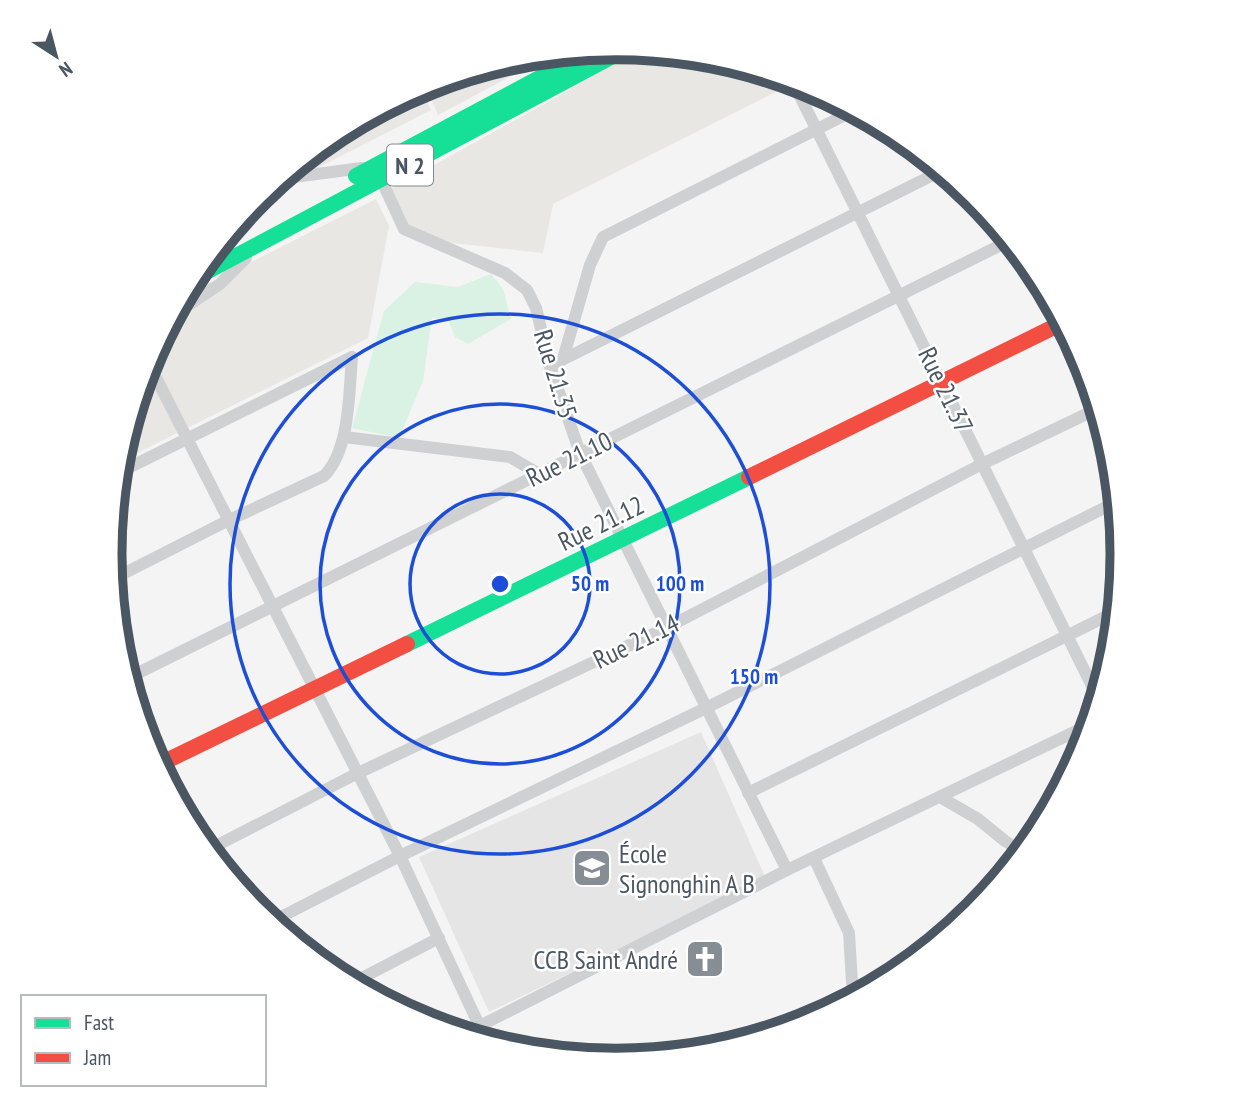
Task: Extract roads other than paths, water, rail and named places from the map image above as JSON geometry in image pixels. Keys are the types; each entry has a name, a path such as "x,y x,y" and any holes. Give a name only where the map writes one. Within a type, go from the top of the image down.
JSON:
{"street":[{"name":"N 2","path":"231,246 378,173 449,146 605,60"},
{"name":"N 2","path":"214,268 571,62"},
{"name":"Rue 21.37","path":"799,95 1092,686"},
{"path":"563,359 590,265 603,237 844,115"},
{"path":"297,177 378,173"},
{"name":"Rue 21.35","path":"378,173 404,229 505,273 527,290 536,308 551,366 580,453 787,870"},
{"path":"551,366 933,175"},
{"path":"190,304 220,284 261,243"},
{"name":"Rue 21.10","path":"137,673 1001,245"},
{"name":"Rue 21.12","path":"168,760 1055,326"},
{"path":"123,574 324,476 331,469 344,437 352,357 130,467"},
{"path":"156,376 400,856 479,1026 787,870 1077,731"},
{"name":"Rue 21.14","path":"218,845 356,774 666,628 982,464 1090,412"},
{"path":"344,437 510,457 539,474"},
{"path":"282,917 1108,506"},
{"path":"748,793 1106,617"},
{"path":"940,797 978,819 1014,846"},
{"path":"814,858 849,933 853,987"},
{"path":"363,977 439,938"}],"place":[{"name":"École Signonghin A B","path":"592,868"},
{"name":"CCB Saint André","path":"705,959"}]}
